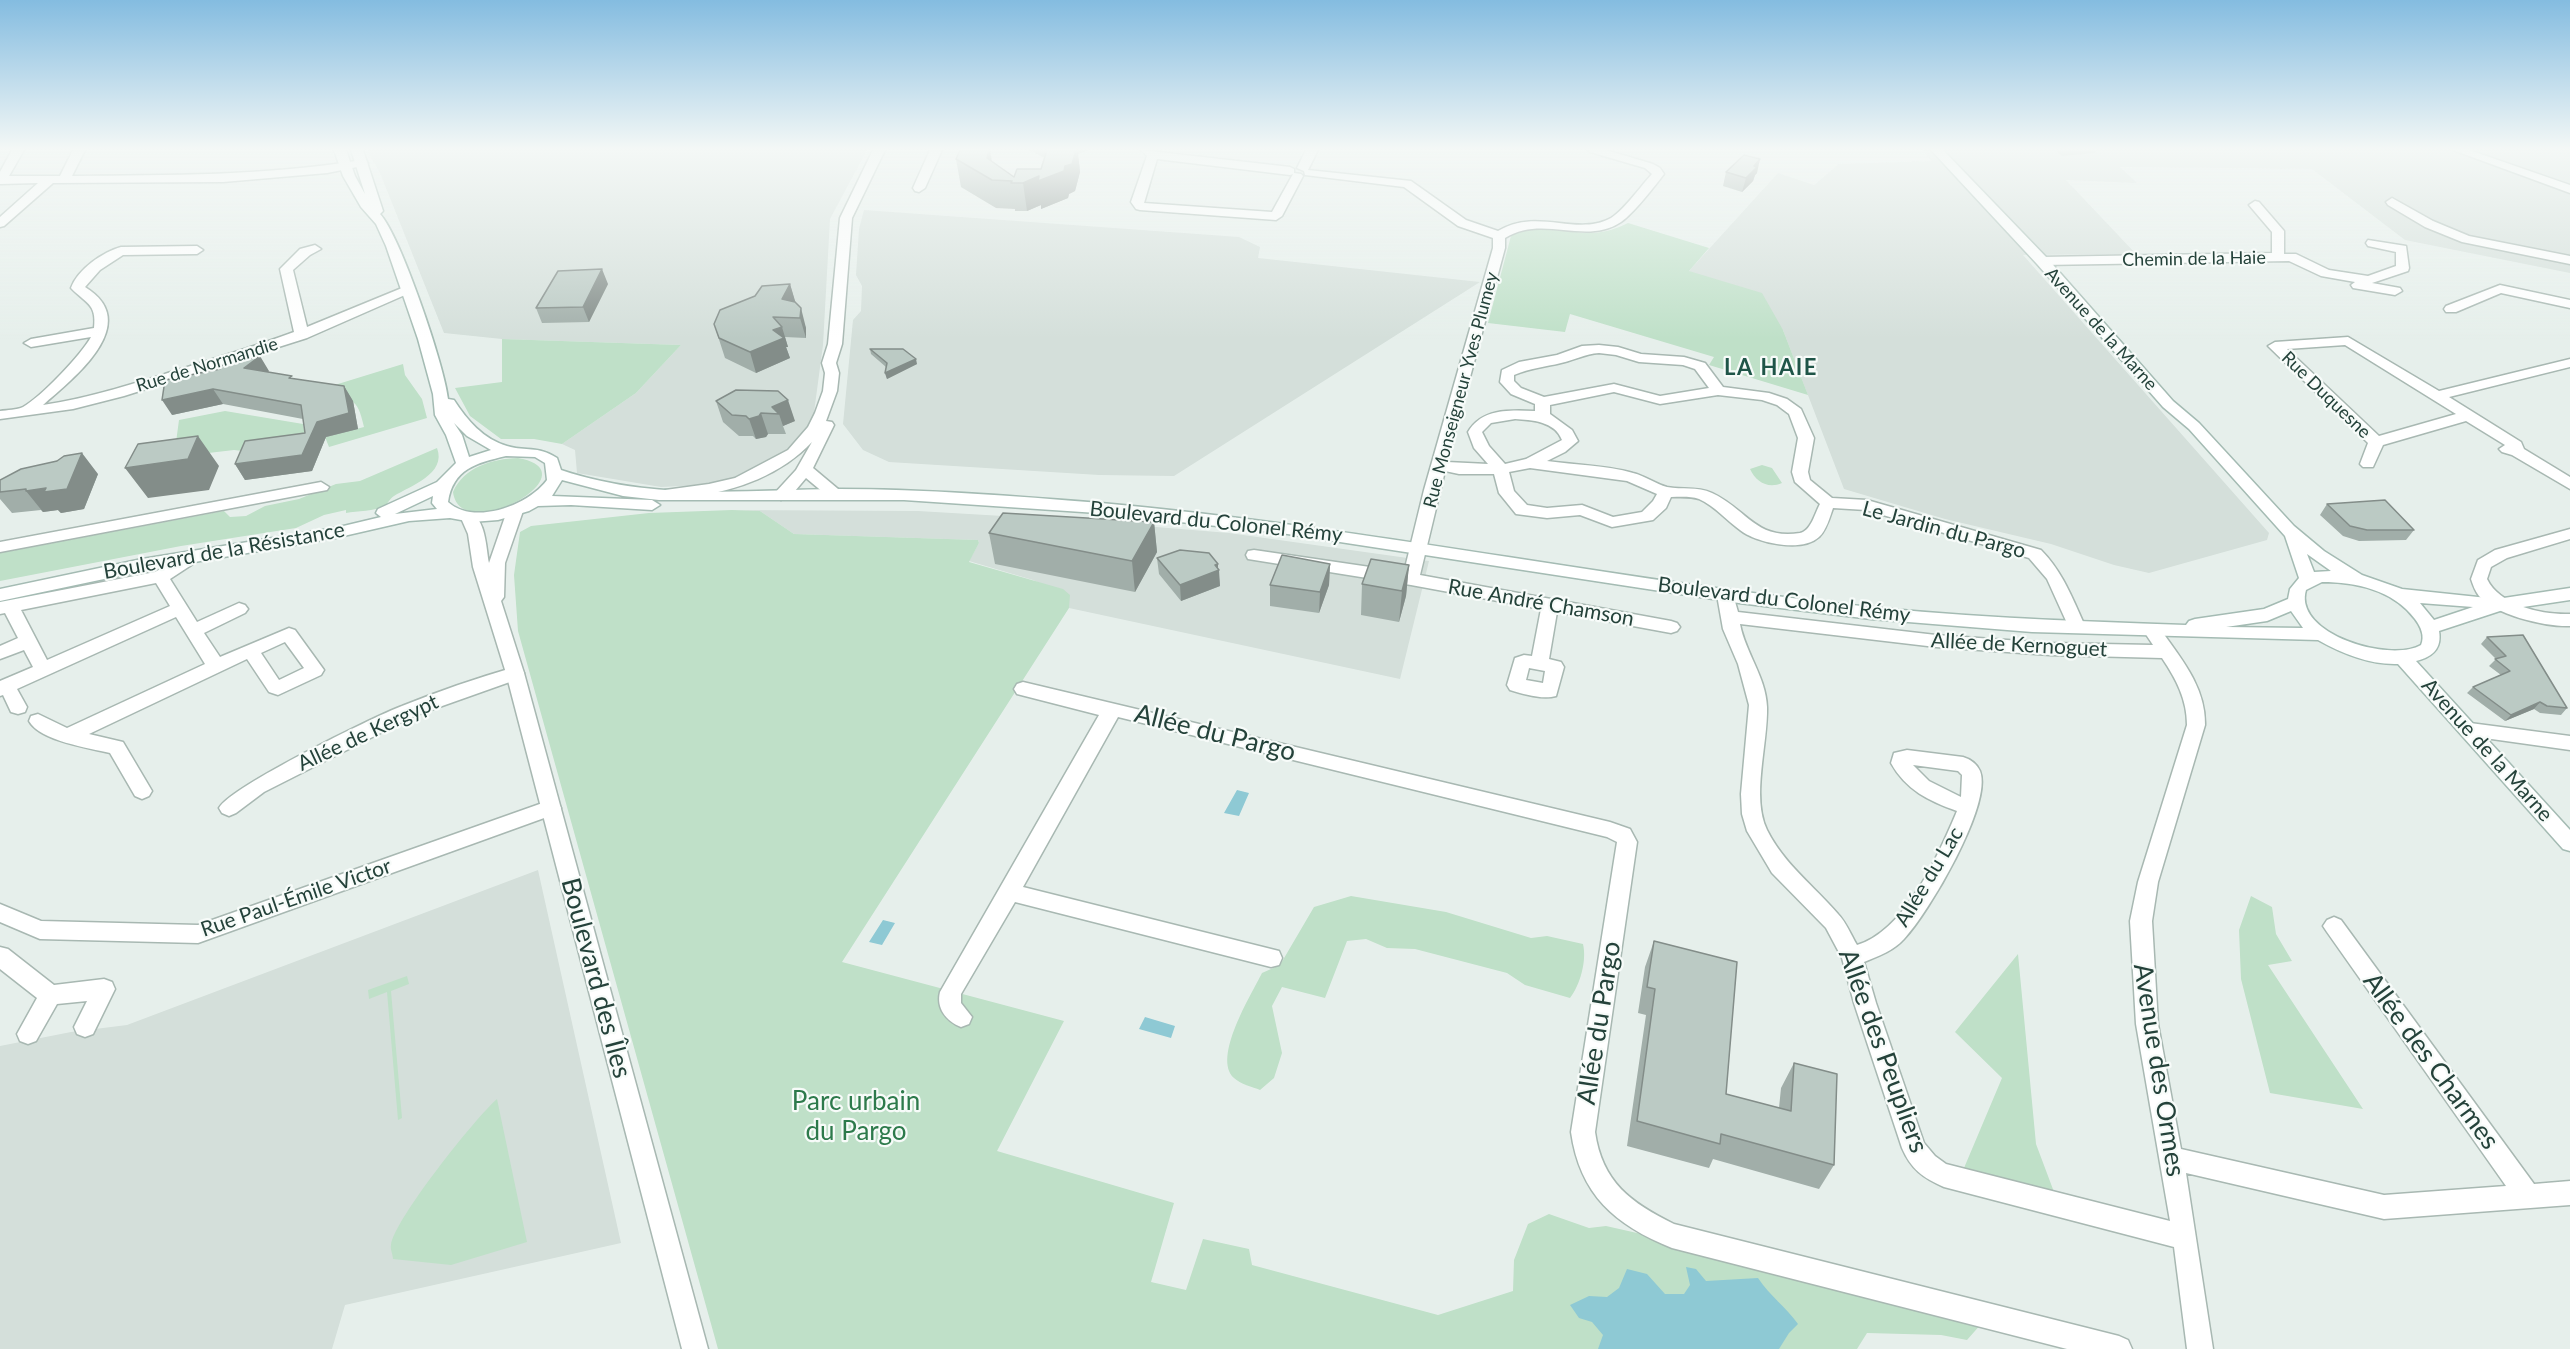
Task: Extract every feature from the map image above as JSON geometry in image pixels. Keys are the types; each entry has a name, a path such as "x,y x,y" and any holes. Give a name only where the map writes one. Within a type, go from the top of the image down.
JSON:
{"street":[{"path":"0,223 13,213"},
{"path":"373,213 379,219"},
{"path":"378,213 392,246 425,339 440,394 442,415 454,435 464,465 506,451 539,453 552,461 556,473 553,482 534,501 515,511 483,518 469,518"},
{"path":"781,495 795,485 805,470 831,418 832,374 841,362 835,344 846,218 848,213"},
{"path":"1235,213 1276,216 1278,213"},
{"path":"1448,213 1462,223 1499,236 1513,227 1526,223 1551,223 1584,228 1611,225 1623,213"},
{"name":"Avenue de la Marne","path":"1999,213 2046,261"},
{"name":"Avenue de la Marne","path":"2004,213 2168,404 2194,426 2288,530 2318,555 2356,578"},
{"name":"Chemin de la Haie","path":"2046,261 2279,258 2278,231 2263,213"},
{"path":"2410,213 2429,224 2466,239 2570,260"},
{"name":"Rue Monseigneur Yves Plumey","path":"1419,546 1499,248 1499,236"},
{"path":"2279,258 2291,257 2319,271 2369,280 2403,268 2402,249 2372,243"},
{"path":"302,335 286,269 305,252 315,249"},
{"path":"25,413 74,369 88,353 100,331 103,317 101,309 93,298 78,288 81,280 111,256 121,251 197,250"},
{"path":"2279,258 2327,281 2395,291"},
{"path":"2451,309 2500,289 2570,304"},
{"name":"Rue de Normandie","path":"0,415 73,405 119,393 302,335 407,291"},
{"path":"31,343 100,331"},
{"name":"Rue Duquesne","path":"2376,442 2276,346 2348,341 2437,396 2504,448 2517,451 2570,484"},
{"path":"1530,463 1538,457 1560,449 1570,441 1567,433 1542,409 1507,382 1507,373 1524,365 1560,359 1582,350 1618,351 1639,358 1684,361 1700,366 1718,391"},
{"path":"2437,396 2570,363"},
{"path":"1439,465 1459,469 1501,469 1530,463 1630,477 1666,492 1690,492 1705,496 1721,505 1746,527 1758,534 1793,540 1806,538 1814,533 1828,503 1803,482 1800,472 1806,438 1796,412 1782,402 1764,396 1718,391 1660,400 1614,388 1595,390 1566,398 1542,409 1486,420 1477,426 1475,432 1482,448 1501,469 1502,482 1514,503 1522,510 1546,513 1582,510 1612,522 1647,516 1660,504 1666,492"},
{"path":"648,494 695,492 722,486 754,475 776,464 793,453 815,429 830,391"},
{"path":"440,394 448,401 453,412 470,431 489,444 506,451"},
{"path":"2368,464 2376,442 2462,417"},
{"name":"Boulevard de la Résistance","path":"0,586 139,558 364,520 399,507 442,486 464,465"},
{"path":"805,470 837,494"},
{"name":"Boulevard du Colonel Rémy","path":"556,473 585,484 648,494 704,496 943,495 1014,503 1161,513 1419,546 1726,595 1924,619 2232,635 2322,634"},
{"path":"442,486 439,496 442,505 450,513"},
{"path":"0,547 321,487"},
{"name":"Boulevard du Colonel Rémy","path":"740,504 770,500 781,495"},
{"name":"Boulevard du Colonel Rémy","path":"534,501 571,500 664,505 1014,503"},
{"name":"Le Jardin du Pargo","path":"1828,503 1877,508 2035,554 2047,565 2077,628"},
{"name":"Boulevard des Îles","path":"495,607 497,563 515,511"},
{"name":"Boulevard de la Résistance","path":"4,603 142,565 334,533 416,515 450,513 469,518"},
{"name":"Boulevard des Îles","path":"469,518 476,534 481,567 515,673 695,1349"},
{"name":"Avenue de la Marne","path":"2288,530 2301,556 2308,580"},
{"path":"2502,604 2486,594 2480,579 2484,564 2501,554 2570,534"},
{"path":"1411,579 1419,546"},
{"name":"Boulevard du Colonel Rémy","path":"1254,555 1411,579"},
{"path":"43,669 4,603 160,578 193,556"},
{"path":"142,565 149,576 160,578 216,666"},
{"path":"2397,594 2417,610 2431,627 2433,639 2428,648 2418,655 2404,659 2362,654 2322,634 2300,612 2296,602 2297,590 2308,580 2329,576 2356,578 2397,594 2502,604 2547,619 2570,620"},
{"name":"Rue André Chamson","path":"1411,579 1671,627"},
{"path":"2431,627 2502,604 2570,594"},
{"name":"Allée des Peupliers","path":"1726,595 1729,617 1747,664 1758,705 1751,794 1752,814 1757,831 1779,867 1833,922 1852,956 1865,1003 1914,1148 1929,1169 1944,1175 2185,1237"},
{"name":"Boulevard du Colonel Rémy","path":"2152,630 2267,615 2296,602"},
{"path":"1539,664 1550,604"},
{"path":"18,707 3,687 178,609"},
{"path":"192,631 239,609"},
{"name":"Allée de Kernoguet","path":"1729,617 1936,641 2050,649 2166,652"},
{"name":"Avenue des Ormes","path":"2152,630 2192,694 2198,713 2148,882 2141,921 2141,954 2147,1024 2185,1237 2200,1349"},
{"path":"0,653 28,641"},
{"path":"67,736 250,650"},
{"name":"Avenue de la Marne","path":"2404,659 2570,843"},
{"name":"Allée de Kergypt","path":"229,808 257,787 407,711 515,673"},
{"name":"Allée du Pargo","path":"1023,689 1112,711 1135,713 1623,835 1627,842 1583,1132 1584,1152 1590,1170 1605,1191 1628,1212 1648,1225 1672,1236 2119,1349"},
{"name":"Allée du Pargo","path":"961,1017 949,1003 951,992 1112,711"},
{"path":"38,721 67,736 116,747 142,791"},
{"path":"2470,730 2570,743"},
{"name":"Allée du Lac","path":"1852,956 1888,942 1912,912 1950,850 1968,807"},
{"name":"Rue Paul-Émile Victor","path":"0,914 40,930 198,934 551,808"},
{"path":"1010,892 1271,958"},
{"name":"Allée des Charmes","path":"2334,926 2528,1196"},
{"path":"0,956 50,995 104,989 85,1027"},
{"path":"28,1034 50,995"},
{"path":"2172,1158 2384,1207 2570,1193"}],"shaded area":[{"path":"396,213 833,213 830,219 823,345 813,420 793,446 752,473 703,485 661,487 577,473 575,450 562,444 636,393 681,345 502,339 444,333"},
{"path":"863,213 905,213 1239,237 1260,247 1258,258 1480,282 1174,476 1099,475 889,462 863,450 843,424 853,320 861,311 862,286 856,275 859,229"},
{"path":"1742,213 2097,213 2136,254 2023,255 2269,533 2267,540 2149,573 2114,565 2051,544 1945,519 1844,489 1783,330 1689,271"},
{"path":"2370,213 2570,213 2570,273 2405,240"},
{"path":"732,510 918,511 1071,520 1229,533 1429,561 1400,679 1069,608 1061,593 1033,580 969,561 979,543 978,540 794,534 760,511"},
{"path":"538,870 621,1243 345,1305 332,1349 0,1349 0,1046 71,1032 127,1025"}],"green space":[{"path":"1628,223 1709,248 1689,271 1762,293 1783,330 1808,395 1709,365 1714,357 1570,314 1565,332 1488,323 1511,236 1528,228 1538,227 1586,233 1613,229"},
{"path":"502,339 681,345 636,393 562,444 534,439 501,439 470,416 455,388 502,382"},
{"path":"403,364 405,375 422,399 427,418 329,447 325,437 364,427 359,410 352,401 325,388"},
{"path":"225,411 303,424 307,449 251,452 234,450 174,457 179,420"},
{"path":"437,448 439,457 432,472 380,508 346,513 346,510 324,515 296,528 181,546 0,581 0,553 224,511 230,517 246,516 265,506 299,499 336,484 360,481"},
{"path":"518,458 538,466 542,477 534,490 497,510 477,512 461,507 453,492 464,476 480,466 498,460"},
{"path":"1762,465 1772,468 1782,483 1767,485 1759,481 1750,469"},
{"name":"Parc urbain du Pargo","path":"760,511 794,534 978,540 979,543 969,562 1063,589 1070,595 1069,608 842,962 1064,1021 997,1151 1174,1203 1151,1282 1186,1290 1203,1239 1249,1249 1252,1265 1438,1315 1513,1291 1514,1260 1528,1224 1549,1214 1589,1228 1606,1226 1646,1235 1982,1323 1967,1340 1941,1335 1867,1333 1857,1349 718,1349 518,631 514,575 520,532 531,526 649,513"},
{"path":"1351,896 1446,912 1531,938 1547,936 1583,944 1584,958 1580,980 1570,998 1525,985 1507,973 1415,949 1387,948 1366,939 1347,941 1325,998 1282,987 1272,1006 1282,1053 1274,1078 1260,1090 1240,1082 1228,1069 1230,1042 1262,973 1280,965 1314,907"},
{"path":"2251,896 2272,907 2276,934 2292,961 2268,965 2363,1109 2270,1093 2241,979 2239,930"},
{"path":"2018,954 2036,1144 2054,1192 1964,1168 2002,1078 1955,1032"},
{"path":"407,976 409,984 391,991 402,1118 398,1120 387,992 369,999 368,990"},
{"path":"497,1099 527,1242 451,1265 393,1259 391,1245 406,1214 455,1147"}],"water":[{"path":"1237,790 1249,793 1239,816 1224,813"},
{"path":"883,920 895,923 882,945 869,942"},
{"path":"1145,1017 1175,1026 1171,1038 1139,1029"},
{"path":"1686,1267 1696,1269 1706,1281 1758,1278 1798,1324 1779,1349 1598,1349 1603,1335 1592,1322 1579,1318 1570,1305 1589,1296 1607,1297 1619,1288 1627,1269 1647,1274 1665,1294 1684,1294 1690,1285"}],"building":[{"path":"602,269 583,307 536,308 558,271"},
{"path":"790,284 782,299 795,302 801,308 800,318 773,317 782,327 773,330 784,338 750,352 719,338 714,324 720,310 755,296 762,286"},
{"path":"870,349 903,349 916,359 885,373 887,363"},
{"path":"260,356 244,368 292,376 289,378 344,386 349,413 317,422 302,455 235,464 245,441 305,433 301,405 213,389 162,400 165,380 220,369 220,366"},
{"path":"736,390 778,391 788,400 772,407 779,414 761,413 749,419 746,416 732,415 716,401"},
{"path":"198,436 188,459 125,468 138,444"},
{"path":"82,453 67,489 44,492 46,488 0,492 0,480 21,469"},
{"path":"2385,500 2414,530 2367,530 2350,526 2327,504"},
{"path":"1003,513 1154,522 1132,561 989,533"},
{"path":"1180,550 1209,553 1218,564 1215,565 1219,570 1180,585 1157,558"},
{"path":"1282,555 1330,564 1320,592 1270,585"},
{"path":"1371,559 1409,565 1402,591 1362,584"},
{"path":"2523,635 2567,708 2547,706 2540,702 2511,715 2473,687 2510,671 2495,659 2506,656 2487,637"},
{"path":"1654,941 1737,962 1726,1094 1791,1111 1794,1063 1837,1074 1834,1165 1721,1134 1720,1144 1637,1121 1655,989 1647,987"}],"district":[{"name":"LA HAIE","path":"1771,368"}]}
